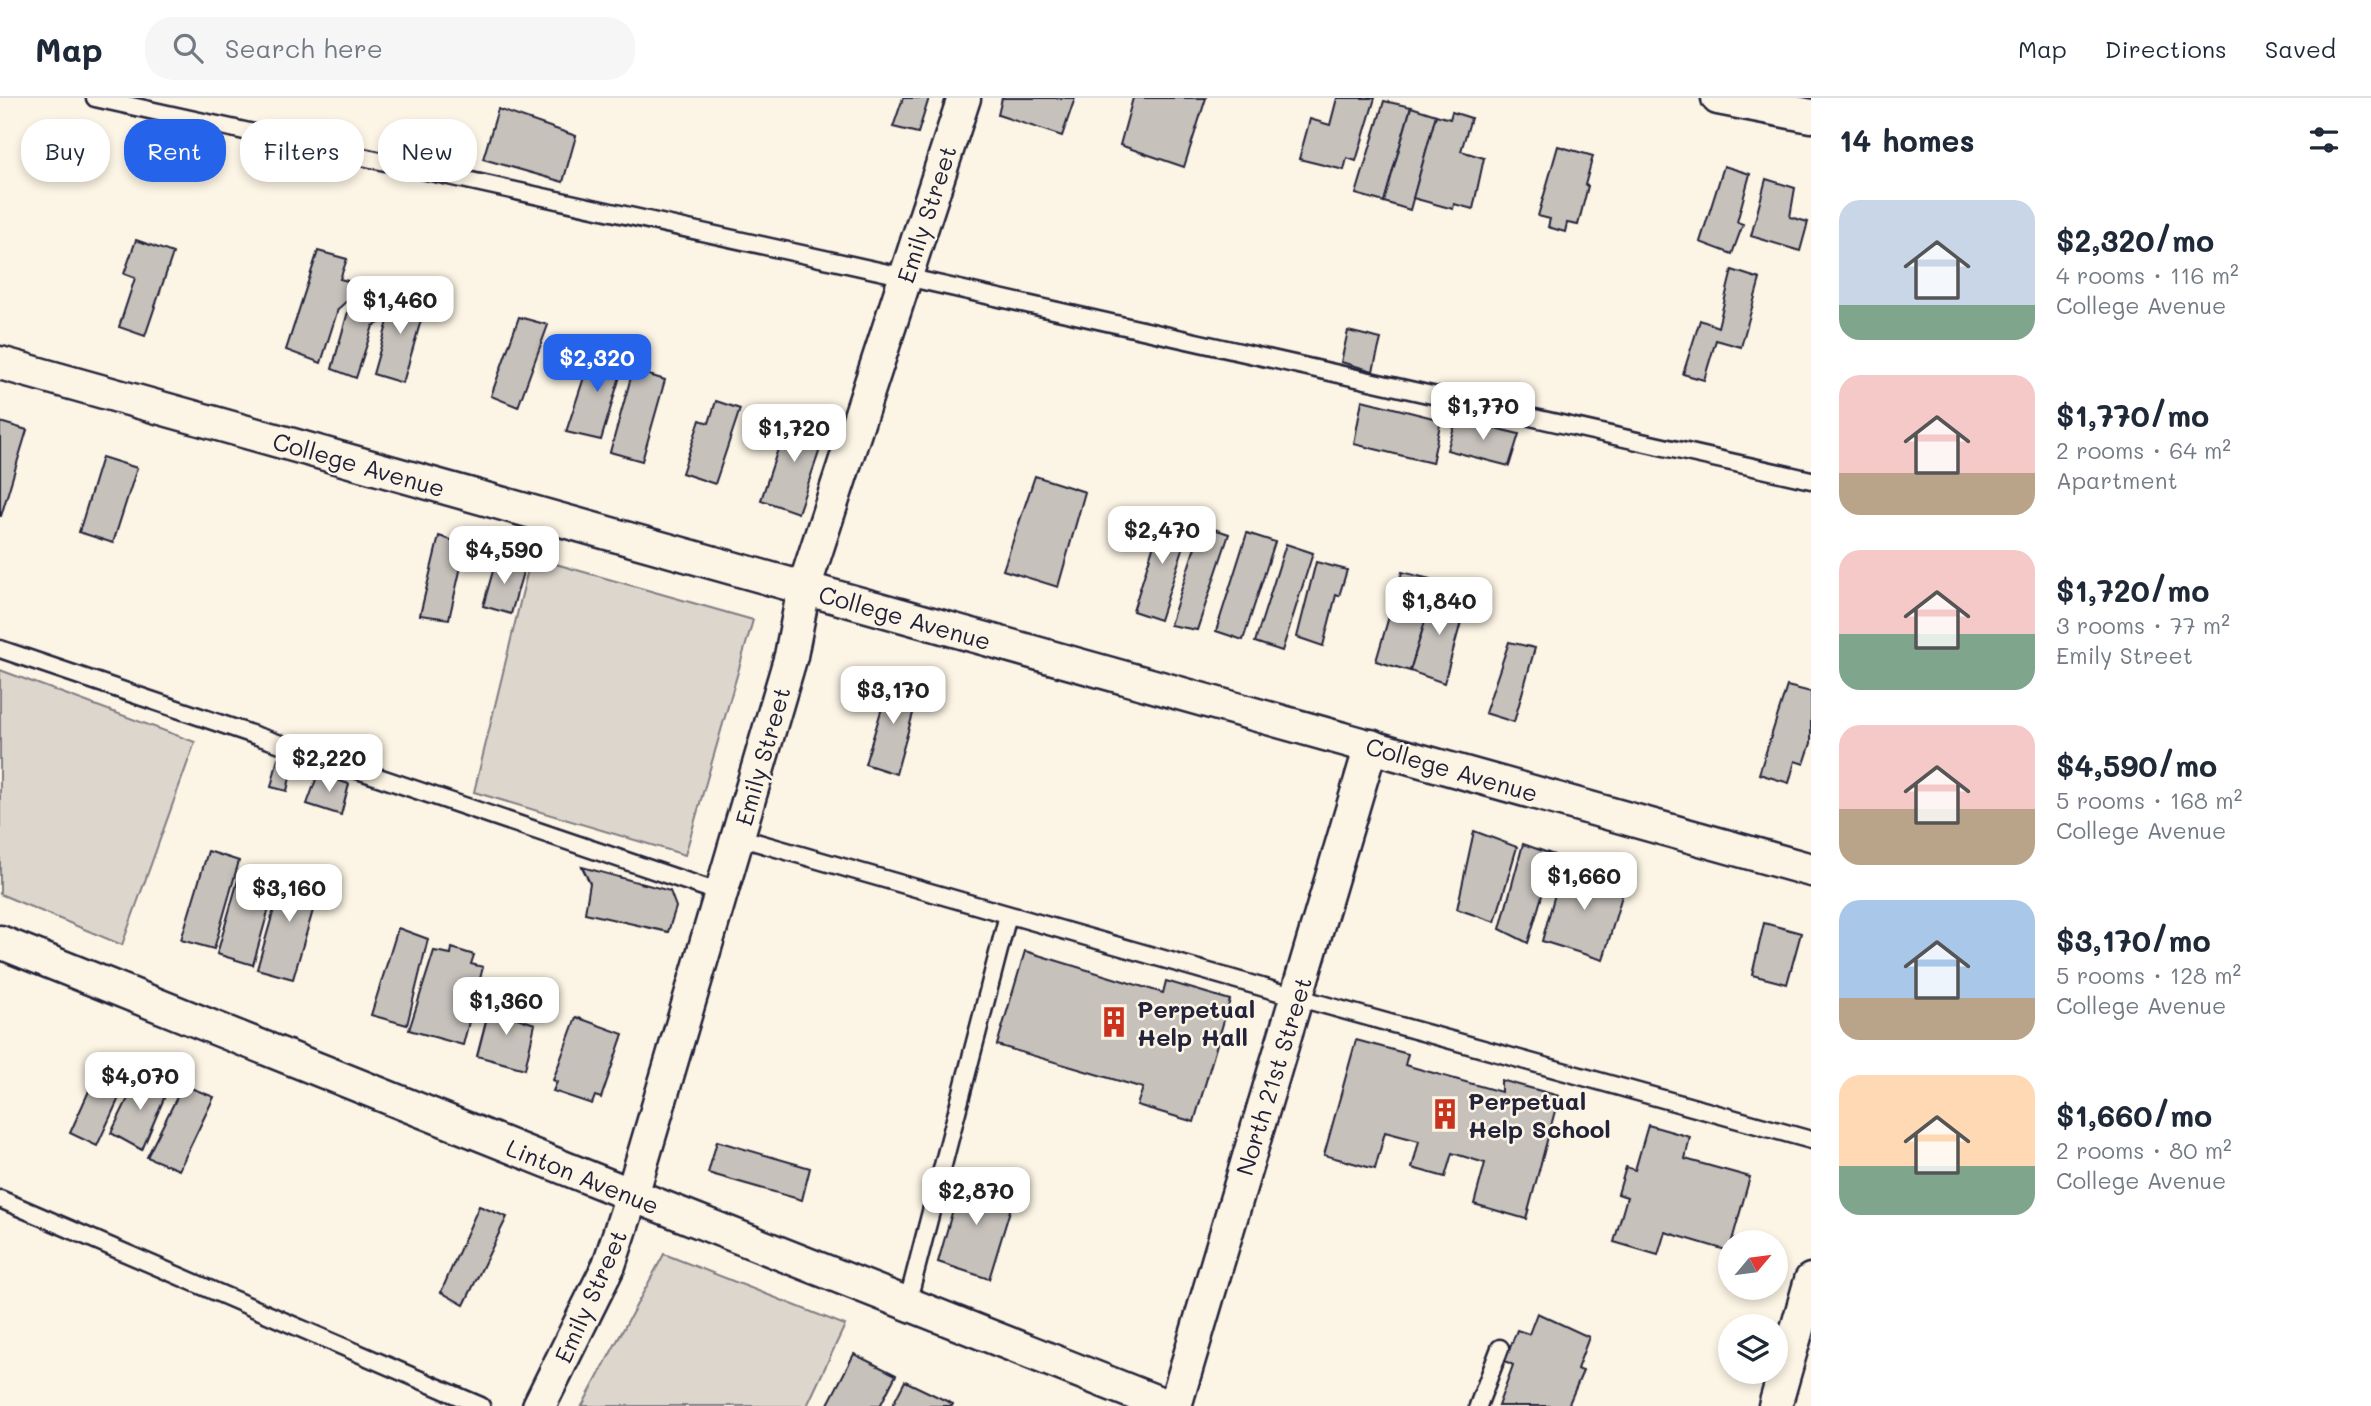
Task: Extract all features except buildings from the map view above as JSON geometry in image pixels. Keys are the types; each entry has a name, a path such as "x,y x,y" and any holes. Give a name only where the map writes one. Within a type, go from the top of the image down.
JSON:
{"street":[{"name":"Emily Street","path":"538,1406 609,1265 632,1195 791,656 804,588 964,98"},
{"path":"1718,98 1811,116"},
{"name":"College Avenue","path":"0,363 1811,870"},
{"name":"North 21st Street","path":"1175,1406 1371,746"},
{"name":"Linton Avenue","path":"0,942 1167,1406"},
{"path":"1775,1406 1811,1280"}],"lane":[{"path":"95,98 906,276 1811,480"},
{"path":"0,649 721,893"},
{"path":"738,837 1296,997 1811,1140"},
{"path":"907,1304 1008,915"},
{"path":"0,1199 481,1406"},
{"path":"1478,1406 1500,1348"}],"shaded area":[{"path":"531,557 753,620 685,855 474,792"},
{"path":"0,670 195,742 122,945 0,894"},
{"path":"664,1254 845,1325 807,1406 582,1406"}],"place":[{"name":"Perpetual Help Hall","path":"1114,1022"},
{"name":"Perpetual Help School","path":"1445,1114"}]}
